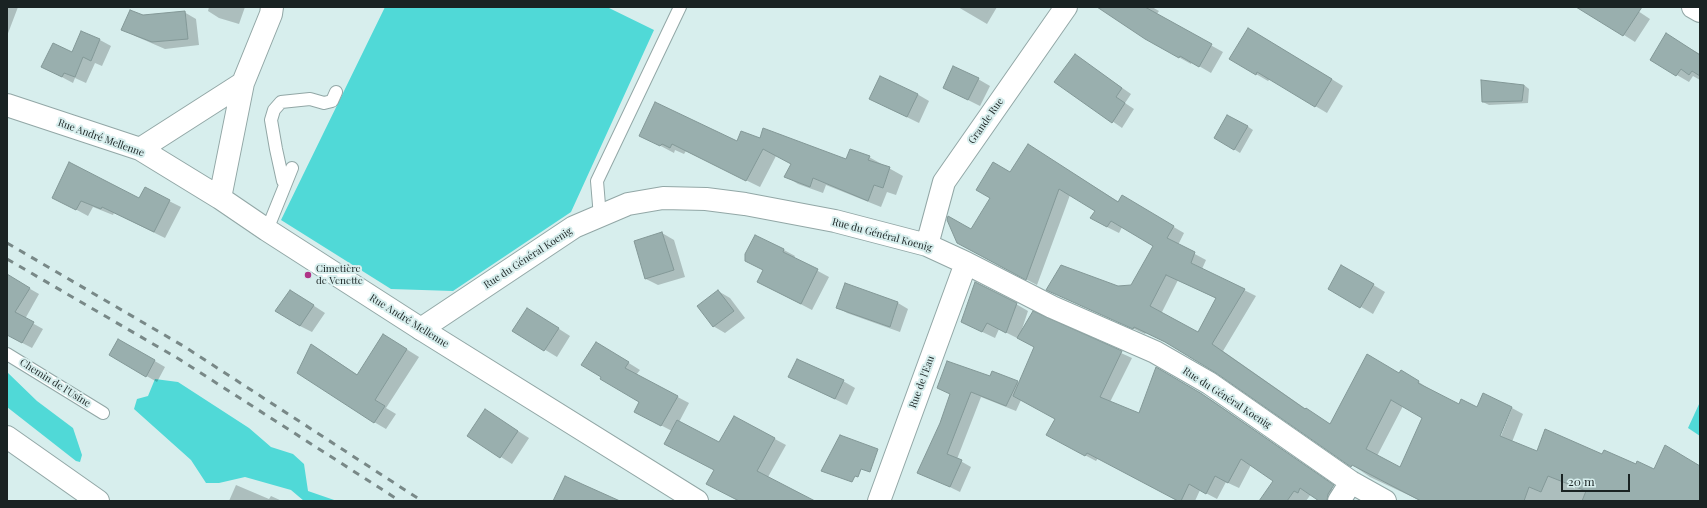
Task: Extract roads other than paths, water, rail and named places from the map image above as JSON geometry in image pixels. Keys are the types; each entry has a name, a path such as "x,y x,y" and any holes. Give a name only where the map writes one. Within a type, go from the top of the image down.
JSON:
{"street":[{"path":"220,198 243,83 271,14 272,7"},
{"name":"Grande Rue","path":"927,245 944,182 1066,7"},
{"path":"1693,7 1700,12"},
{"path":"140,149 243,83"},
{"name":"Rue André Mellenne","path":"7,105 140,149 220,198 266,230 421,329 697,501"},
{"name":"Rue du Général Koenig","path":"421,329 574,228 628,204 663,198 706,199 745,204 834,221 927,245 966,263 1052,307 1155,352 1208,383 1351,482 1385,501"},
{"name":"Rue de l'Eau","path":"879,501 966,263"},
{"path":"7,437 98,501"},
{"path":"1339,501 1351,482"}],"lane":[{"path":"600,217 597,181 680,7"},
{"path":"286,184 283,181 271,120 274,110 281,102 310,99 324,103 332,101 336,92"},
{"path":"266,230 292,168"},
{"name":"Chemin de l'Usine","path":"7,354 103,413"}],"railway":[{"path":"7,243 185,347 422,501"},
{"path":"7,259 179,359 400,501"}],"place":[{"name":"Cimetière de Venette","path":"308,275"}]}
